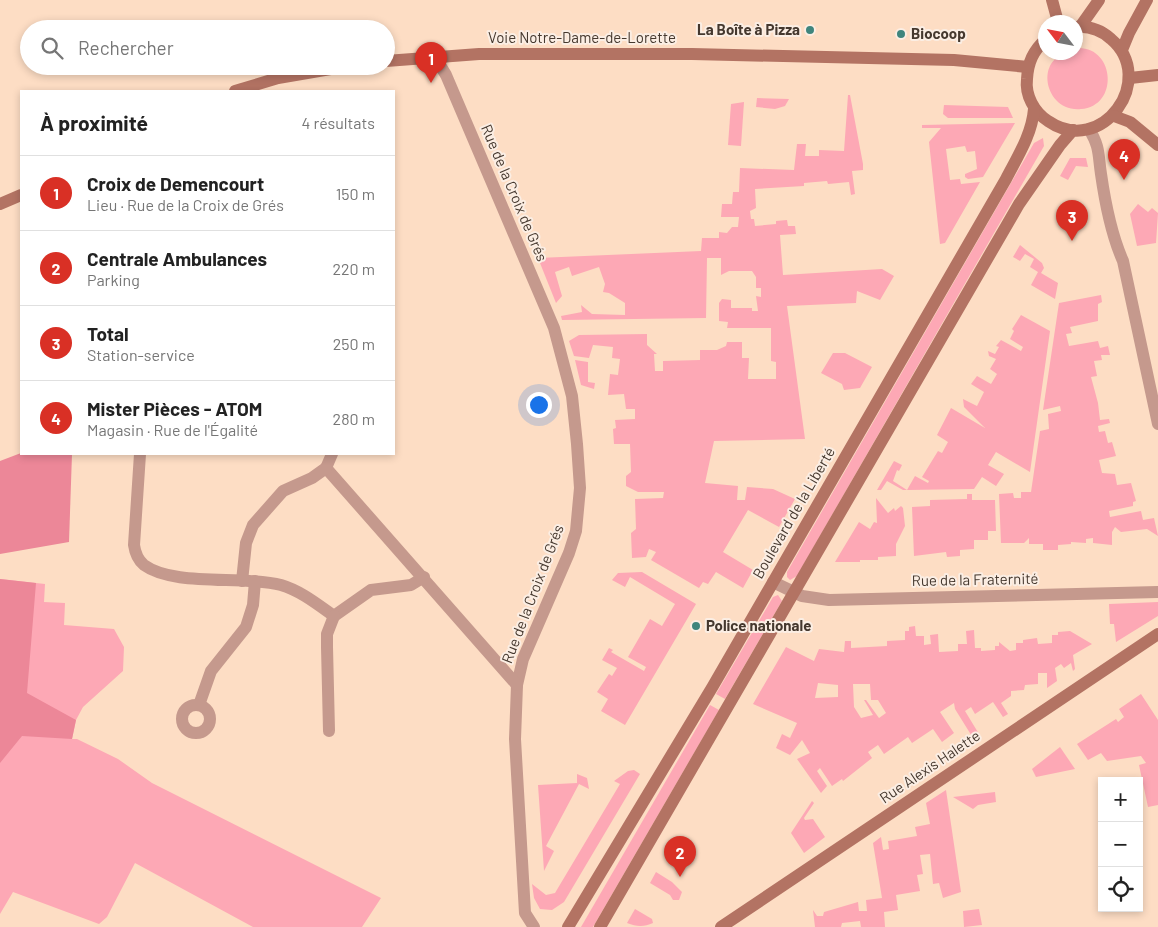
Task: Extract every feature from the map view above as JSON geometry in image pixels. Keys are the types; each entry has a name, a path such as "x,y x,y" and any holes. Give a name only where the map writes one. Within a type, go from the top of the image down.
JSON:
{"main road":[{"path":"1052,0 1056,15"},
{"path":"1083,21 1099,0"},
{"path":"1122,50 1147,0"},
{"path":"1038,49 1032,56 1028,67 1026,82 1034,109 1048,121 1060,127 1073,130 1088,129 1102,124 1114,116 1126,98 1130,78 1122,50 1105,34 1083,27"},
{"name":"Voie Notre-Dame-de-Lorette","path":"395,60 530,53 865,57 974,61 1028,67"},
{"path":"238,90 278,78 296,75"},
{"path":"1130,78 1158,75"},
{"name":"Boulevard de la Liberté","path":"568,927 643,799 656,782 1006,179 1025,142 1033,120 1034,109"},
{"path":"1114,116 1130,122 1158,145"},
{"path":"600,927 1020,204 1060,145 1073,130"},
{"path":"0,204 20,196"},
{"name":"Rue Alexis Halette","path":"721,927 1158,634"}],"street":[{"name":"Rue de la Croix de Grés","path":"435,57 446,75 510,220 554,328 574,409 580,488 577,525 569,553 523,659 517,685 514,729 525,913 534,927"},
{"path":"1088,129 1097,143 1101,174 1117,248 1123,261 1158,424"},
{"path":"140,455 134,545 139,559 151,569 170,575 278,585 298,591 334,616"},
{"path":"242,581 246,544 252,525 283,491 312,478 326,468 332,455"},
{"path":"326,468 424,577 517,685"},
{"path":"329,731 327,647 330,623 334,616 371,590 411,585 424,577"},
{"path":"199,705 211,671 246,627 253,605 255,582"},
{"name":"Rue de la Fraternité","path":"773,582 794,593 811,598 830,600 1158,592"}],"shaded area":[{"path":"1083,49 1089,50 1099,56 1105,65 1108,76 1107,88 1102,98 1094,105 1081,109 1068,108 1058,102 1051,93 1048,82 1048,71 1053,61 1083,60"},
{"path":"848,95 850,95 863,164 863,170 852,171 855,194 851,195 849,182 828,184 827,181 804,183 804,186 755,189 756,208 750,211 751,219 754,219 755,226 776,224 776,221 787,220 788,226 795,226 796,234 780,235 783,275 882,269 894,276 880,300 857,291 856,303 787,306 805,439 714,441 705,483 738,486 737,500 745,500 747,487 773,489 795,499 779,527 748,510 723,552 753,570 743,588 716,572 708,584 703,582 699,588 651,560 656,552 649,549 646,557 632,558 631,533 636,529 635,499 663,498 664,492 638,492 626,486 626,476 631,472 630,444 614,444 613,429 616,428 615,420 635,419 635,409 626,409 624,394 608,395 610,374 618,375 620,359 612,358 613,347 593,345 589,358 574,356 569,341 579,335 647,334 647,345 657,354 654,354 655,371 663,371 663,361 700,360 700,350 717,350 726,346 727,342 742,342 742,358 749,358 748,379 776,379 776,362 771,361 771,328 727,328 728,322 719,321 719,303 722,299 731,300 731,308 752,308 752,311 758,311 756,296 761,297 761,288 756,288 756,277 752,271 729,271 721,275 721,258 707,258 706,318 562,320 561,316 582,312 581,305 592,314 625,315 625,303 609,293 603,292 605,284 599,267 572,276 569,267 555,272 562,296 556,303 538,258 701,251 702,238 719,238 719,232 727,233 732,227 738,227 739,217 721,217 722,204 732,204 733,192 739,192 740,168 794,170 797,144 806,144 805,156 819,156 819,150 844,151"},
{"path":"757,98 789,99 785,106 775,109 756,107"},
{"path":"744,102 741,146 728,145 731,104"},
{"path":"944,105 1008,107 1013,118 948,118 943,114"},
{"path":"1015,123 983,177 968,179 965,177 965,174 977,169 975,151 967,152 965,146 946,149 950,180 960,179 961,184 980,182 945,243 940,244 929,142 941,128 922,128 922,125"},
{"path":"1043,138 1044,146 797,576 790,580 787,577 787,572 1034,143"},
{"path":"1070,158 1086,158 1088,167 1076,166 1068,180 1060,176"},
{"path":"1138,204 1148,212 1152,208 1158,213 1156,243 1137,246 1130,214"},
{"path":"1020,245 1042,263 1044,268 1041,273 1058,283 1055,299 1031,285 1038,272 1030,267 1034,259 1025,254 1020,261 1013,257"},
{"path":"1101,295 1102,302 1098,304 1098,321 1070,327 1072,333 1066,334 1069,346 1098,341 1100,348 1108,346 1110,355 1101,355 1102,360 1094,361 1097,376 1091,377 1098,403 1100,420 1109,419 1110,423 1098,426 1099,432 1105,431 1108,443 1112,442 1116,456 1099,460 1102,473 1115,474 1117,485 1131,483 1136,501 1133,502 1133,506 1109,511 1110,517 1141,511 1143,520 1154,518 1158,536 1147,529 1121,532 1115,527 1112,532 1112,545 1093,543 1093,538 1086,539 1086,543 1071,542 1071,544 1058,545 1058,550 1043,550 1043,544 1029,544 1029,538 1024,543 1001,543 999,494 1013,493 1014,498 1021,498 1021,492 1031,492 1040,431 1049,429 1048,414 1061,411 1060,406 1043,410 1059,303"},
{"path":"1021,315 1050,331 1030,472 996,452 988,465 1004,474 996,486 982,477 974,489 907,490 915,476 928,483 929,481 922,477 938,451 942,453 948,442 937,435 951,408 985,428 964,407 963,399 977,406 984,392 971,384 977,376 991,384 997,374 990,369 996,359 989,356 988,351 995,354 999,347 996,346 1001,340 1021,351 1023,347 1010,339 1014,331 1012,329"},
{"path":"833,353 845,353 872,367 860,388 844,390 842,384 821,373"},
{"path":"575,360 588,362 588,382 595,383 594,389 581,385"},
{"path":"20,453 20,455 72,455 69,542 0,554 0,461"},
{"path":"894,461 902,465 899,471 897,470 893,481 907,490 903,490 887,481 881,490 877,490"},
{"path":"967,494 972,494 972,500 995,500 996,531 988,531 988,540 974,540 974,549 960,550 960,556 947,557 946,552 914,556 912,507 930,506 930,500 967,499"},
{"path":"876,498 888,513 894,508 895,511 901,506 903,508 905,526 896,544 896,556 878,557 878,560 860,560 860,562 835,562 859,522 870,529 874,522 877,523"},
{"path":"642,572 696,604 625,725 601,711 608,699 597,692 609,674 612,676 617,668 602,660 609,648 613,650 611,652 644,671 646,667 628,657 650,619 662,626 675,604 630,577 625,587 612,580 618,573"},
{"path":"0,579 45,584 44,602 65,603 64,625 114,629 124,647 123,671 83,707 76,720 72,739 77,739 118,759 152,783 381,898 362,927 253,927 135,863 107,917 99,924 13,892 0,914"},
{"path":"0,579 36,583 27,693 76,720 72,739 22,736 0,763"},
{"path":"778,595 782,601 725,699 716,694 773,597"},
{"path":"1158,602 1158,616 1116,642 1114,624 1110,624 1109,604"},
{"path":"915,626 916,636 924,636 924,645 931,644 930,635 938,634 939,652 958,651 958,644 967,644 966,631 974,630 975,648 981,648 981,651 995,650 995,646 999,646 999,642 1010,651 1016,650 1016,643 1023,643 1023,640 1037,638 1038,644 1052,643 1052,635 1058,635 1058,632 1070,631 1092,644 1073,655 1075,669 1073,671 1071,663 1064,668 1061,664 1055,668 1057,681 1047,688 1047,673 1038,673 1038,684 1025,685 1024,690 1011,691 1011,696 1001,703 1008,714 1003,717 993,702 975,714 971,707 965,711 979,734 973,738 955,709 954,703 940,712 954,733 942,742 933,729 912,743 908,737 884,754 878,745 868,752 872,758 843,781 842,779 832,786 820,768 817,771 827,786 821,793 797,759 810,753 802,740 790,755 776,748 782,734 790,738 797,723 753,704 786,647 814,661 819,649 844,652 845,641 851,641 851,648 887,646 887,641 905,640 905,631 909,631 909,627","holes":["818,683 838,685 838,697 815,698","853,684 870,684 871,700 878,700 886,713 879,718 866,700 864,700 873,715 861,718 854,707"]},
{"path":"1141,694 1158,720 1158,805 1148,807 1139,765 1146,763 1141,756 1107,761 1101,753 1088,760 1077,744 1116,719 1118,722 1124,717 1119,709"},
{"path":"710,705 719,710 593,927 581,927"},
{"path":"1060,747 1075,769 1036,777 1032,769"},
{"path":"634,770 640,774 564,902 552,910 540,909 534,898 532,884 546,895 555,893 620,784 614,781 628,771"},
{"path":"577,774 587,778 589,789 579,784 546,846 554,851 544,871 538,785 577,783"},
{"path":"946,790 961,892 943,898 939,883 933,884 930,854 920,855 923,874 917,875 920,891 896,895 898,910 884,912 885,927 861,927 860,921 842,923 841,927 815,927 813,910 817,916 823,916 824,912 858,902 859,911 867,911 866,900 882,898 873,843 881,837 883,850 889,849 888,841 917,836 915,827 930,824 926,803"},
{"path":"995,792 996,802 978,805 973,809 953,797"},
{"path":"812,801 814,803 804,818 805,820 813,819 825,837 804,853 791,833"},
{"path":"656,872 672,882 682,892 679,900 673,900 670,895 650,883"},
{"path":"635,909 652,919 653,923 640,926 627,923"},
{"path":"979,909 982,925 964,927 963,911"}],"place":[{"name":"La Boîte à Pizza","path":"810,30"},
{"name":"Biocoop","path":"901,34"},
{"name":"Croix de Demencourt","path":"431,83"},
{"name":"Mister Pièces - ATOM","path":"1124,180"},
{"name":"Total","path":"1072,241"},
{"name":"Police nationale","path":"696,626"},
{"name":"Centrale Ambulances","path":"680,877"}]}
